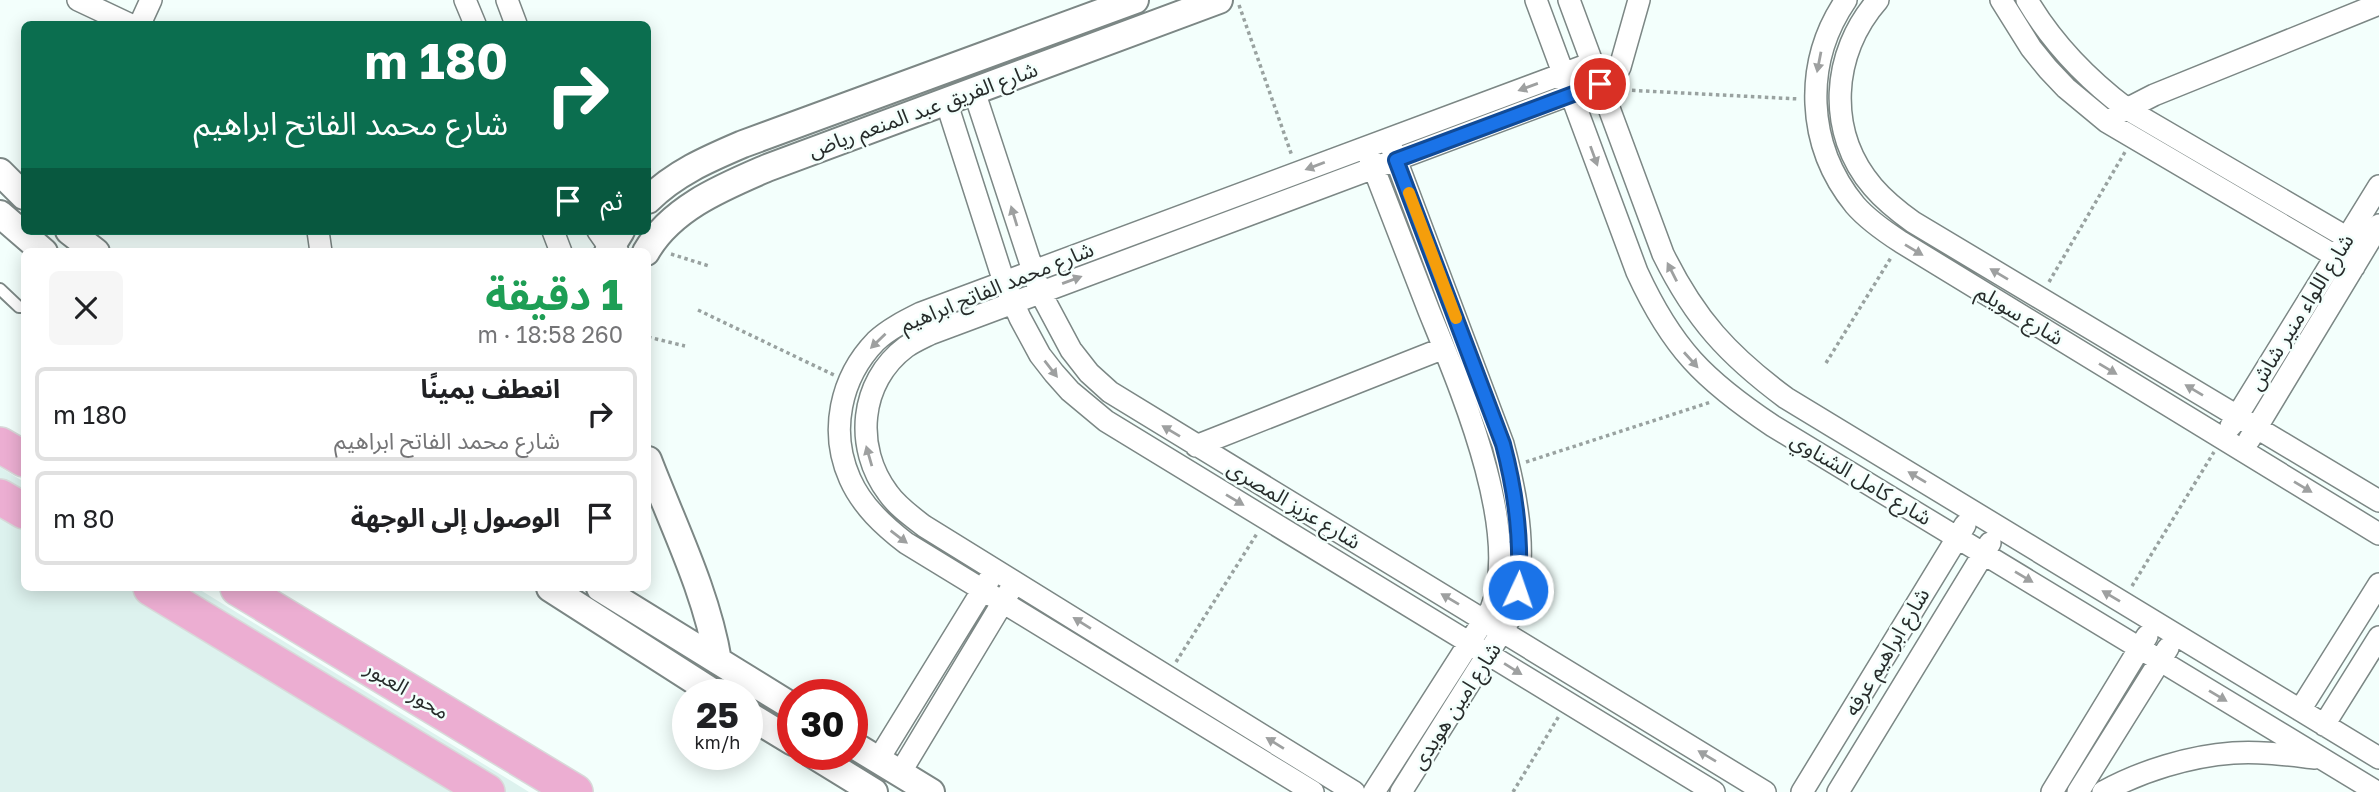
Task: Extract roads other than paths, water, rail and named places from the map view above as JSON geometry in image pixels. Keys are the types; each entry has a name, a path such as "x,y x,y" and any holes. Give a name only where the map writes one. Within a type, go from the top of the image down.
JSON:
{"highway":[{"path":"0,445 21,457"},
{"path":"0,496 21,509"},
{"path":"156,591 460,781 487,792"},
{"name":"محور العبور","path":"243,591 575,792"}],"street":[{"path":"78,0 123,21"},
{"path":"141,21 151,0"},
{"path":"466,0 474,21"},
{"path":"507,0 515,21"},
{"name":"شارع الفريق عبد المنعم رياض","path":"651,197 662,186 699,163 743,144 1135,0"},
{"name":"شارع الفريق عبد المنعم رياض","path":"649,248 671,221 731,183 1219,0"},
{"name":"شارع كامل الشناوي","path":"1536,0 1637,272 1654,310 1678,345 1706,376 1773,426 2376,792"},
{"name":"شارع كامل الشناوي","path":"1569,0 1663,254 1680,289 1727,349 1756,376 1786,398 2379,758"},
{"path":"1601,87 1616,75 1620,67 1639,0"},
{"name":"شارع سويلم","path":"1846,0 1830,26 1820,54 1815,82 1815,111 1829,164 1856,206 1874,224 1901,242 2379,534"},
{"name":"شارع سويلم","path":"1878,0 1859,24 1847,51 1840,79 1840,108 1845,135 1856,162 1871,185 1891,206 2379,501"},
{"path":"2001,0 2016,26 2048,69 2066,88 2108,122 2345,262"},
{"path":"2027,0 2063,51 2096,85 2127,109 2356,243"},
{"path":"2108,122 2154,95 2379,4"},
{"name":"شارع محمد الفاتح ابراهيم","path":"1354,792 1296,769 1003,602 906,543 866,506 850,480 841,451 839,421 848,382 860,360 877,341 895,326 921,313 1592,63"},
{"name":"شارع محمد الفاتح ابراهيم","path":"1313,792 1296,769 1167,677 905,512 888,494 874,470 866,444 866,417 872,390 886,367 906,347 930,334 1571,95 1601,87"},
{"name":"شارع عزيز المصرى","path":"974,91 1031,272 1040,292 1071,350 1089,373 1110,392 1765,792"},
{"name":"شارع عزيز المصرى","path":"946,101 1012,303 1040,355 1087,407 1714,792"},
{"name":"شارع امين هويدى","path":"1389,139 1490,407 1509,468 1520,547 1515,604 1503,632 1401,792"},
{"name":"شارع امين هويدى","path":"1366,147 1481,451 1494,509 1499,562 1499,587 1491,609 1374,792"},
{"path":"0,172 21,186"},
{"name":"شارع اللواء منير شاش","path":"2242,451 2356,243 2379,186"},
{"path":"0,214 21,232"},
{"name":"شارع اللواء منير شاش","path":"2356,243 2379,225"},
{"path":"24,235 39,248"},
{"path":"74,235 91,248"},
{"name":"شارع اللواء منير شاش","path":"2223,439 2345,262"},
{"path":"1196,446 1444,348"},
{"path":"651,468 704,602 713,630 718,661"},
{"name":"شارع ابراهيم عرفه","path":"1802,792 1973,512"},
{"name":"شارع ابراهيم عرفه","path":"1838,792 1999,527"},
{"path":"889,766 928,679 995,570"},
{"path":"889,766 948,692 1015,582"},
{"path":"2300,710 2379,584"},
{"path":"555,591 692,679"},
{"path":"610,591 635,598 718,661 777,697"},
{"path":"2052,792 2155,622"},
{"path":"2078,792 2176,635"},
{"path":"2324,725 2379,637"},
{"path":"928,679 948,692"},
{"path":"1425,710 1445,723"},
{"path":"2103,792 2142,775 2181,763 2233,753 2281,754 2322,759"},
{"path":"868,754 931,792"},
{"path":"838,770 874,792"}],"lane":[{"path":"0,289 21,307"}]}
